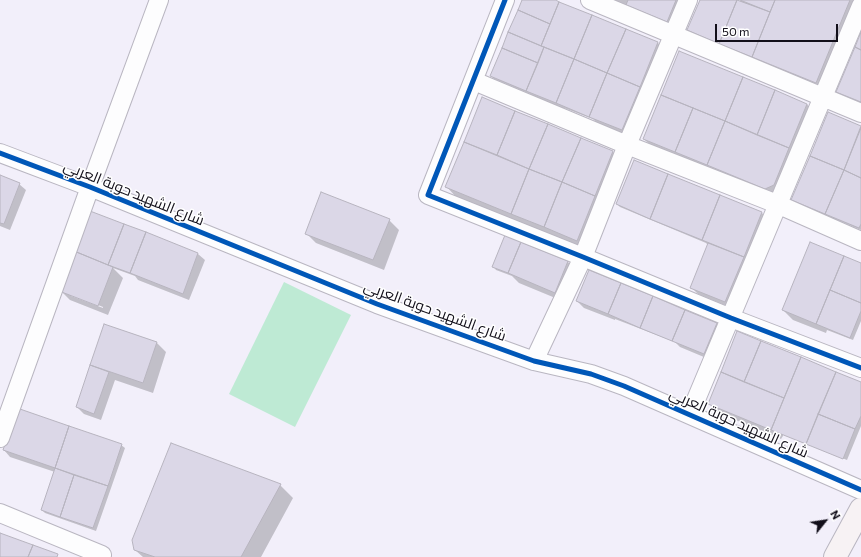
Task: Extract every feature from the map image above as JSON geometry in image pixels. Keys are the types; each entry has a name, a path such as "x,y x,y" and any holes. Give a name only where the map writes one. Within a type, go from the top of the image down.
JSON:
{"main road":[{"path":"836,557 861,509"}],"street":[{"path":"0,438 159,0"},
{"path":"506,0 428,195 731,318 861,368"},
{"path":"590,0 861,113"},
{"path":"534,361 583,257 627,145 688,0"},
{"path":"690,414 861,6"},
{"path":"474,81 627,145 777,204 861,241"},
{"name":"شارع الشهيد حوبة العربي","path":"0,153 90,187 376,304 534,361 597,376 624,386 861,490"},
{"path":"0,513 104,556"}],"green space":[{"path":"284,282 351,315 295,427 229,394"}],"building":[{"path":"522,0 556,0 559,2 550,24 518,10"},
{"path":"628,0 676,0 667,22 626,5"},
{"path":"700,0 737,0 719,44 687,30"},
{"path":"737,0 770,12 752,57 719,44"},
{"path":"740,0 775,0 770,12"},
{"path":"775,0 850,0 816,83 752,57"},
{"path":"559,2 592,15 574,59 541,46"},
{"path":"518,10 550,24 541,46 508,32"},
{"path":"592,15 626,29 607,73 574,59"},
{"path":"626,29 658,42 640,87 607,73"},
{"path":"508,32 544,47 538,63 502,48"},
{"path":"861,32 861,50 855,47"},
{"path":"544,47 574,59 556,103 526,91"},
{"path":"855,47 861,50 861,102 836,92"},
{"path":"502,48 538,63 526,91 490,76"},
{"path":"679,51 743,77 725,121 661,95"},
{"path":"574,59 607,73 589,117 556,103"},
{"path":"607,73 640,87 622,130 589,117"},
{"path":"743,77 775,90 757,135 725,121"},
{"path":"775,90 807,104 789,148 757,135"},
{"path":"661,95 693,108 675,152 643,139"},
{"path":"482,97 515,111 497,155 464,142"},
{"path":"693,108 725,121 707,165 675,152"},
{"path":"515,111 548,124 529,169 497,155"},
{"path":"828,112 861,126 844,170 810,156"},
{"path":"725,121 789,148 774,185 765,189 707,165"},
{"path":"548,124 581,138 562,182 529,169"},
{"path":"861,128 861,178 844,170"},
{"path":"581,138 613,151 595,196 562,182"},
{"path":"464,142 529,169 511,214 445,187"},
{"path":"810,156 844,170 825,214 791,200"},
{"path":"634,160 668,174 650,219 616,204"},
{"path":"529,169 562,182 544,227 511,214"},
{"path":"844,170 861,178 861,224 859,228 825,214"},
{"path":"668,174 720,195 702,240 650,219"},
{"path":"0,175 20,183 4,224 0,223"},
{"path":"562,182 595,196 577,241 544,227"},
{"path":"321,192 390,219 373,260 305,234"},
{"path":"720,195 762,212 744,257 702,240"},
{"path":"90,211 124,224 108,265 74,251"},
{"path":"124,224 146,232 130,273 108,265"},
{"path":"146,232 198,253 183,294 130,273"},
{"path":"505,235 521,242 508,273 492,267"},
{"path":"521,242 568,261 555,293 508,273"},
{"path":"810,242 844,256 816,324 782,310"},
{"path":"708,243 744,257 725,302 690,288"},
{"path":"74,251 113,267 98,306 59,291"},
{"path":"844,256 861,263 861,303 830,290"},
{"path":"589,270 621,283 608,314 576,301"},
{"path":"621,283 653,296 640,328 608,314"},
{"path":"830,290 861,303 861,311 850,338 816,324"},
{"path":"653,296 685,310 672,341 640,328"},
{"path":"685,310 717,323 704,354 672,341"},
{"path":"104,324 157,342 143,383 90,365"},
{"path":"737,331 761,341 744,382 721,372"},
{"path":"761,341 801,357 784,398 744,382"},
{"path":"801,357 836,372 806,444 771,430"},
{"path":"90,365 109,372 94,414 76,407"},
{"path":"721,372 784,398 771,430 708,404"},
{"path":"836,372 861,382 861,416 855,429 818,414"},
{"path":"17,408 69,426 55,468 3,450"},
{"path":"818,414 855,429 843,459 806,444"},
{"path":"69,426 122,444 108,486 55,468"},
{"path":"171,443 281,484 241,557 155,557 134,550 132,540"},
{"path":"55,468 74,475 60,517 41,510"},
{"path":"74,475 108,486 93,528 60,517"},
{"path":"0,533 33,545 28,557 0,557"},
{"path":"33,545 58,554 57,557 28,557"}],"cycle path":[{"path":"505,0 428,195 731,318 861,368"},
{"path":"0,153 90,187 377,304 534,361 591,374 624,386 861,490"}]}
